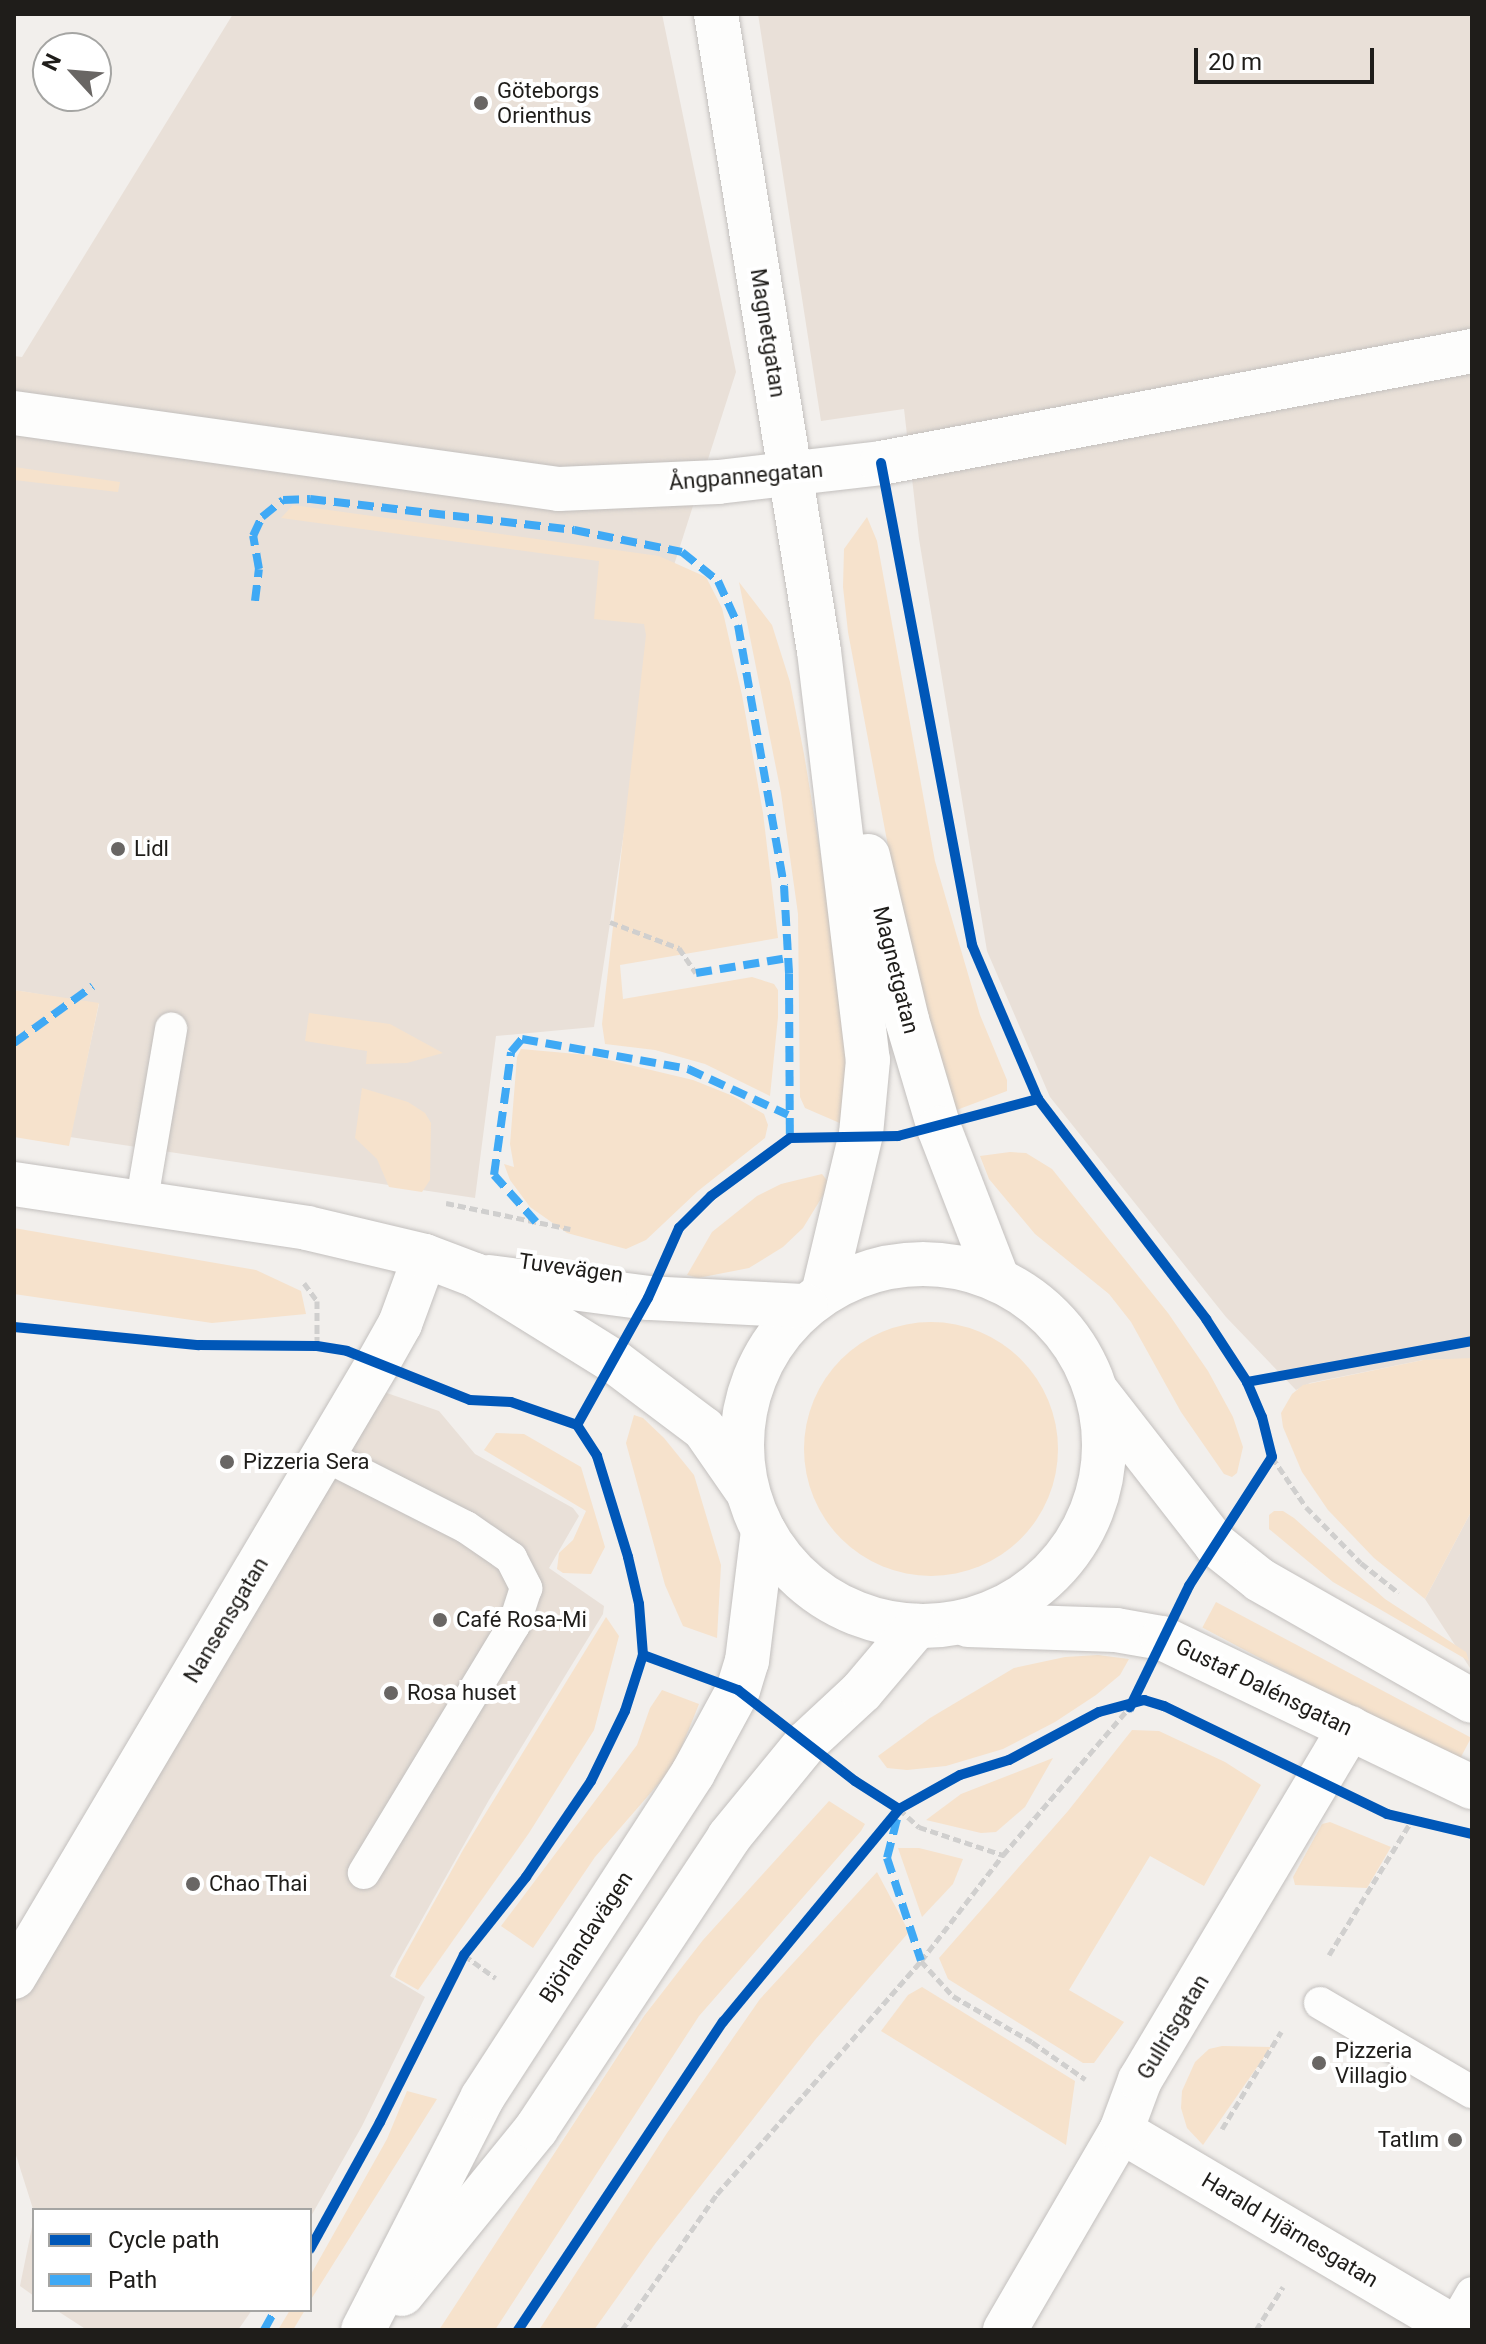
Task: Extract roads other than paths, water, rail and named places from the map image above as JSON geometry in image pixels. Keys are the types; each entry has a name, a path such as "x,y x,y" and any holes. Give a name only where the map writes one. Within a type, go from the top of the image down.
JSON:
{"street":[{"name":"Magnetgatan","path":"716,14 819,651 868,1060 861,1134 815,1300"},
{"name":"Ångpannegatan","path":"14,413 559,489 718,482 881,463 1472,351"},
{"name":"Magnetgatan","path":"819,651 907,1020 939,1128 998,1280"},
{"name":"Tuvevägen","path":"14,1184 307,1228 425,1256 475,1275 615,1362 704,1429 756,1512"},
{"name":"Nansensgatan","path":"14,1977 400,1324 425,1256"},
{"name":"Björlandavägen","path":"363,2330 482,2098 693,1773 738,1690 747,1661 756,1512 742,1437 753,1382 770,1349 815,1300 859,1275 919,1264 959,1267 998,1280 1030,1299 1058,1325 1080,1355 1095,1391 1103,1432 1101,1472 1090,1513 1070,1549 1043,1580 1009,1604 933,1625 866,1617 820,1594 793,1571 756,1512"},
{"name":"Tuvevägen","path":"475,1275 648,1298 815,1300"},
{"path":"1095,1391 1216,1545 1260,1580 1472,1701"},
{"path":"372,2330 536,2129 729,1837 806,1743 933,1625"},
{"name":"Gustaf Dalénsgatan","path":"933,1625 1116,1630 1162,1638 1472,1787"},
{"name":"Gullrisgatan","path":"1005,2330 1121,2131 1140,2080 1350,1728"},
{"name":"Harald Hjärnesgatan","path":"1121,2131 1462,2316"}],"lane":[{"path":"141,1205 171,1029"},
{"path":"324,1455 466,1527 511,1558 526,1588 514,1625 364,1873"},
{"path":"1320,2003 1472,2092"}],"place":[{"name":"Göteborgs Orienthus","path":"481,103"},
{"name":"Lidl","path":"118,849"},
{"name":"Pizzeria Sera","path":"227,1462"},
{"name":"Café Rosa-Mi","path":"440,1620"},
{"name":"Rosa huset","path":"391,1693"},
{"name":"Chao Thai","path":"193,1884"},
{"name":"Pizzeria Villagio","path":"1319,2063"},
{"name":"Tatlım","path":"1455,2140"}]}
